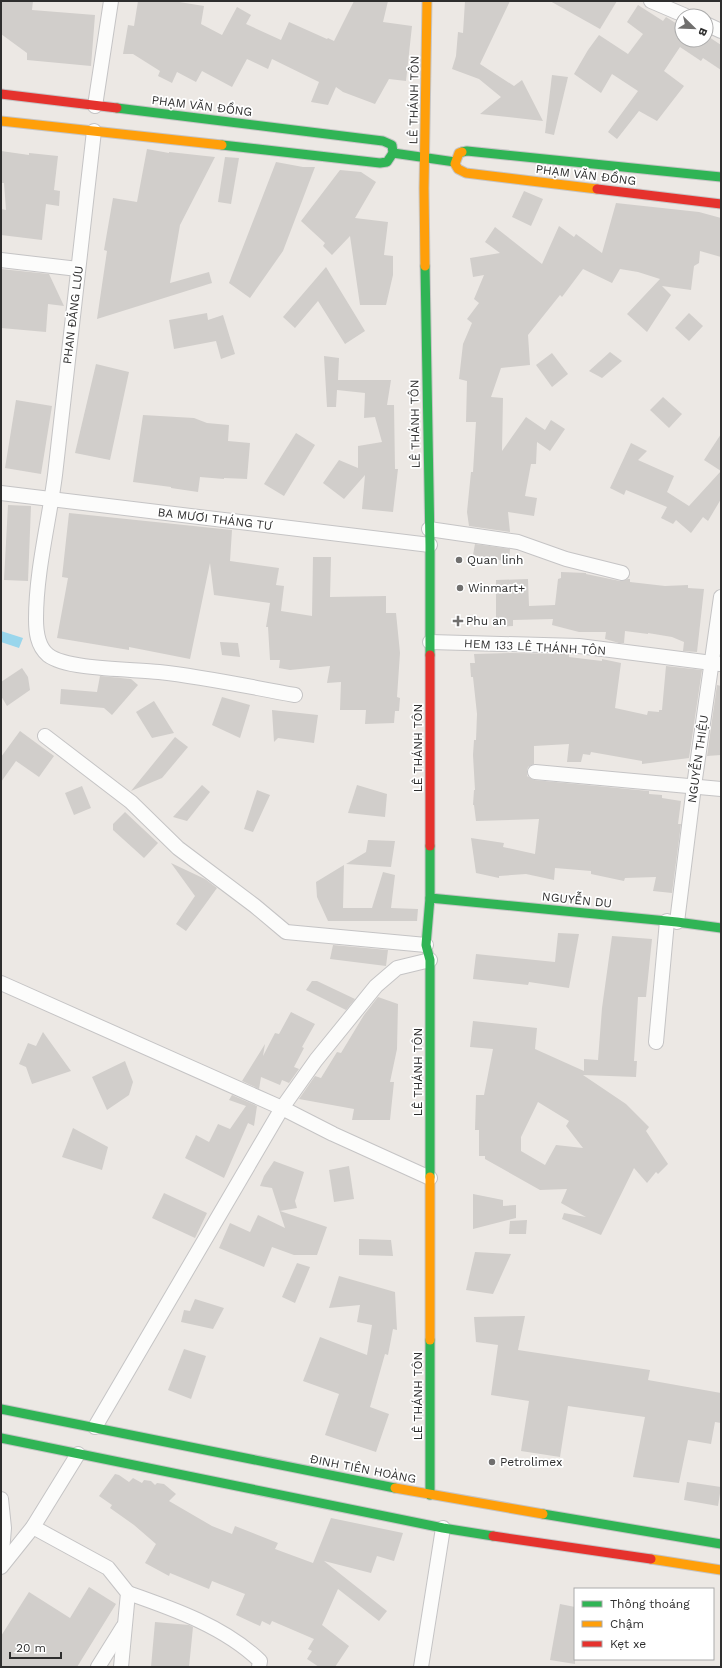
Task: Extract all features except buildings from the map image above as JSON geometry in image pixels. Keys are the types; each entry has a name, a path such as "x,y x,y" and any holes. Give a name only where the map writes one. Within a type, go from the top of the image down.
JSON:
{"main road":[{"name":"LÊ THÁNH TÔN","path":"427,1 424,188 430,545 430,898 426,946 430,960 432,1498"},
{"name":"PHẠM VĂN ĐỒNG","path":"1,94 383,140 392,145 393,153"},
{"path":"94,131 95,106"},
{"path":"1,121 380,163 387,162 393,153 455,162"},
{"name":"PHẠM VĂN ĐỒNG","path":"721,177 467,151 459,153 455,162 459,171 466,173 721,204"},
{"name":"NGUYỄN DU","path":"430,898 672,921 721,928"},
{"name":"ĐINH TIÊN HOÀNG","path":"1,1408 432,1498 721,1544"},
{"path":"1,1438 443,1528 721,1570"},
{"path":"438,1515 443,1528"}],"street":[{"path":"95,106 111,1"},
{"path":"651,1 667,5"},
{"name":"PHAN ĐĂNG LƯU","path":"94,131 52,499 38,588 36,619 37,637 42,649 47,654 60,660 85,666 160,672 295,694"},
{"path":"1,260 78,269"},
{"name":"BA MƯƠI THÁNG TƯ","path":"1,493 430,545"},
{"path":"429,530 518,542 566,560 622,573"},
{"name":"NGUYỄN THIỆU","path":"656,1042 672,921 694,786 717,664 721,597"},
{"name":"HEM 133 LÊ THÁNH TÔN","path":"430,642 579,646 717,664"},
{"path":"45,736 131,802 178,848 255,906 286,932 426,946"},
{"path":"535,772 721,789"},
{"path":"95,1427 282,1108 316,1060 376,986 397,968 430,960"},
{"path":"1,983 282,1108 333,1134 430,1178"},
{"path":"1,1565 33,1527 78,1454"},
{"path":"1,1499 4,1528 1,1565"},
{"path":"33,1527 108,1568 128,1593 165,1606 200,1621 248,1649 260,1662 259,1667"},
{"path":"421,1667 443,1528"},
{"path":"122,1667 128,1593"},
{"path":"98,1667 125,1625"}],"water":[{"path":"1,631 23,638 19,648 1,642"}],"traffic: fast":[{"path":"117,108 383,141 392,145 393,153 387,162 380,163 222,145"},
{"path":"462,152 467,151 721,177"},
{"path":"393,153 455,162"},
{"path":"425,266 430,545 430,655"},
{"path":"430,846 430,898 426,945 430,960 430,1177"},
{"path":"430,898 677,922 721,928"},
{"path":"430,1340 430,1495"},
{"path":"1,1409 395,1488"},
{"path":"1,1438 443,1528 493,1536"},
{"path":"543,1514 721,1544"}],"traffic: slow":[{"path":"425,266 424,188 427,1"},
{"path":"1,121 222,145"},
{"path":"462,152 459,153 455,164 458,169 466,173 597,189"},
{"path":"430,1177 430,1340"},
{"path":"395,1488 543,1514"},
{"path":"651,1559 721,1570"}],"traffic: jam":[{"path":"1,94 117,108"},
{"path":"597,189 721,204"},
{"path":"430,655 430,846"},
{"path":"493,1536 651,1559"}],"place":[{"name":"Quan linh","path":"459,560"},
{"name":"Winmart+","path":"460,588"},
{"name":"Phu an","path":"458,621"},
{"name":"Petrolimex","path":"492,1462"}]}
